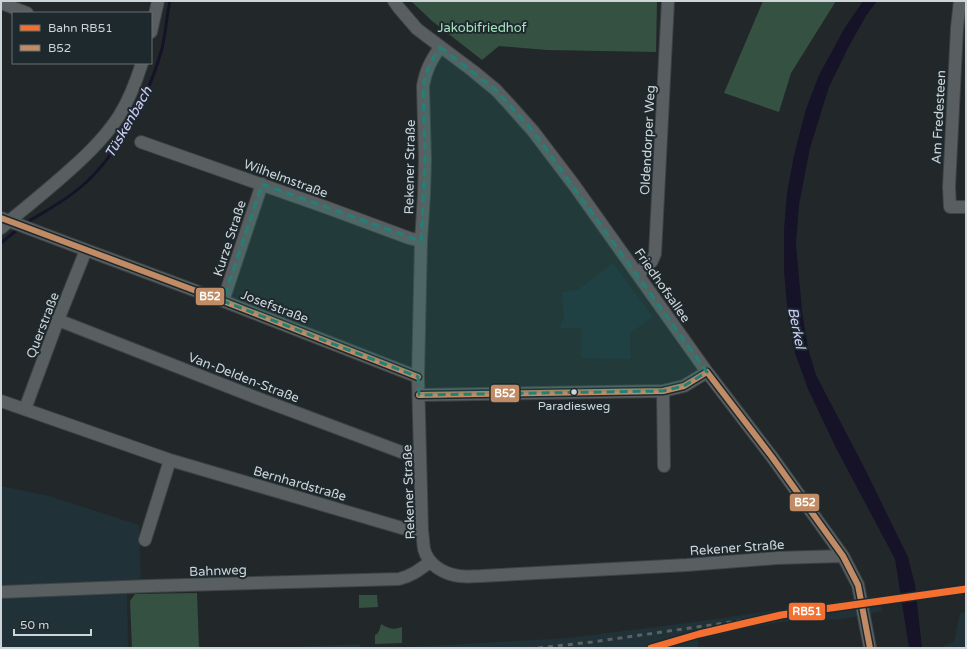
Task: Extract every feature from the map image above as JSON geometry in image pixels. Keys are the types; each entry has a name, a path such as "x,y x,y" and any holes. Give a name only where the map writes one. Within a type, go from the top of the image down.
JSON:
{"street":[{"path":"152,28 158,1"},
{"path":"394,1 417,29 440,47"},
{"name":"Oldendorper Weg","path":"638,274 652,261 655,254 668,1"},
{"name":"Am Fredesteen","path":"960,1 962,14 948,187 950,207 966,208"},
{"path":"1,3 24,12"},
{"name":"Rekener Straße","path":"440,47 429,64 423,86 425,160 418,376 422,531 424,549 430,562 450,574 458,576 481,576 777,558 843,556"},
{"name":"Friedhofsallee","path":"440,47 496,90 533,131 574,185 707,372 772,457 843,556"},
{"path":"6,222 49,189 89,153 118,117 128,100 142,64"},
{"name":"Wilhelmstraße","path":"141,142 262,184 409,238 422,241"},
{"name":"Kurze Straße","path":"223,301 262,184"},
{"name":"Josefstraße","path":"6,222 34,230 418,376"},
{"name":"Querstraße","path":"25,409 86,250"},
{"name":"Van-Delden-Straße","path":"58,320 252,396 420,459"},
{"path":"419,395 663,391 684,386 707,372"},
{"path":"663,391 664,466"},
{"name":"Bernhardstraße","path":"1,401 170,460 402,528 422,531"},
{"path":"145,540 170,460"},
{"path":"843,556 858,585 870,648"},
{"name":"Bahnweg","path":"1,592 399,579 408,577 419,571 430,562"}],"highlighted area":[{"path":"440,47 496,90 533,131 707,372 684,386 663,391 419,395 418,377 223,301 262,184 421,241 425,160 423,86 429,65"}],"shaded area":[{"path":"613,263 653,317 630,333 630,359 581,358 581,328 560,328 564,315 562,292 578,290"},
{"path":"1,486 49,496 139,525 141,591 127,592 128,648 1,648"},
{"path":"875,596 881,597 882,611 835,620 780,622 745,629 698,640 698,648 395,648 568,638 695,622"},
{"path":"966,612 966,648 938,648 954,642 960,613"},
{"path":"359,644 362,648 293,648 293,647"}],"green space":[{"name":"Jakobifriedhof","path":"411,1 657,1 656,52 547,50 499,46 482,60 432,21"},
{"path":"763,1 836,1 791,73 779,112 724,93"},
{"path":"197,593 199,648 132,648 130,601 135,594"},
{"path":"359,595 377,595 378,607 359,608"},
{"path":"381,624 391,628 402,627 402,643 375,644 375,635 379,631"}],"water":[{"name":"Berkel","path":"863,1 877,1 866,16 849,46 829,87 810,148 799,205 796,244 802,311 808,348 816,375 865,469 908,557 915,585 922,648 909,648 895,559 837,450 808,389 795,353 788,317 784,271 784,229 787,193 794,155 806,109 819,75 844,29"}],"waterway":[{"name":"Tüskenbach","path":"26,223 62,201 82,186 107,159 119,142 140,106 156,69 163,46 170,1"},
{"name":"Tüskenbach","path":"1,243 18,229"}],"railway":[{"path":"538,648 592,642 781,615"}],"rail line":[{"name":"RB51","path":"651,648 699,634 781,615 966,589"}],"transit line":[{"name":"B52","path":"1,218 223,301 418,377"},
{"name":"B52","path":"707,372 772,457 843,556 858,585 870,648"},
{"name":"B52","path":"419,395 663,391 684,386 707,372"}],"place":[{"name":"Paradiesweg","path":"574,392"}]}
